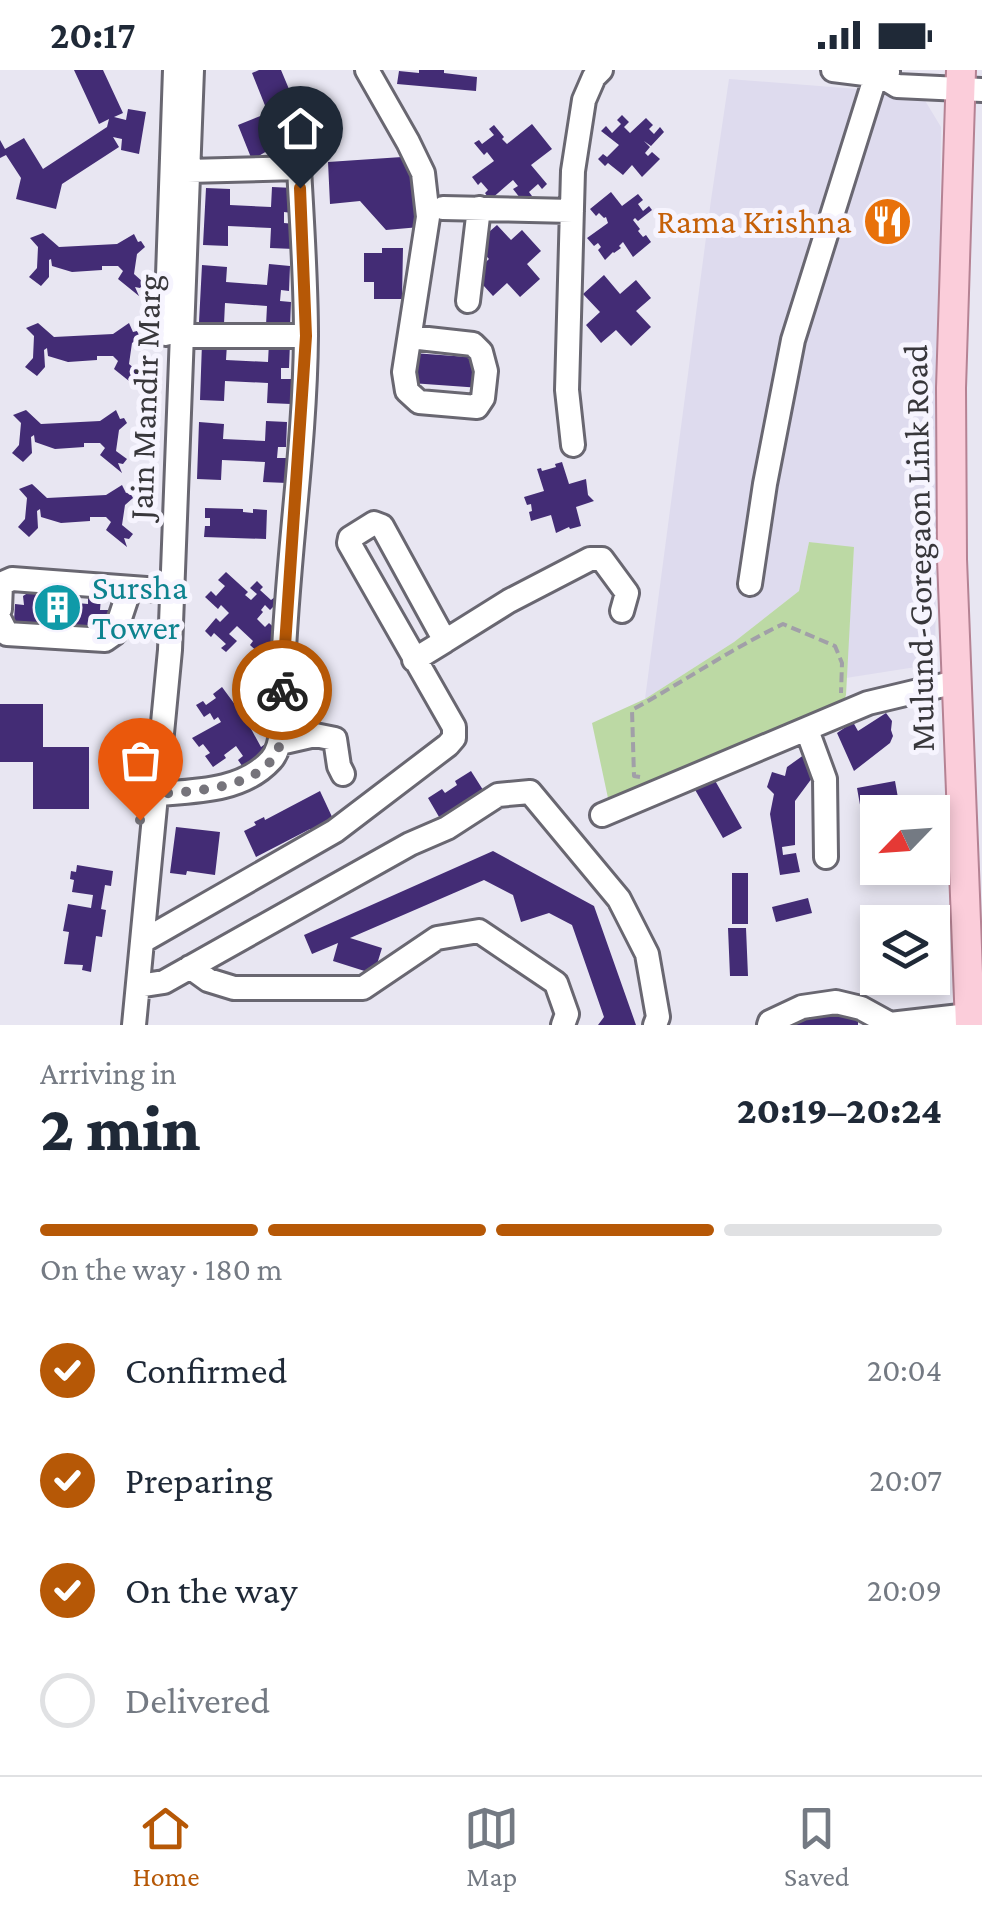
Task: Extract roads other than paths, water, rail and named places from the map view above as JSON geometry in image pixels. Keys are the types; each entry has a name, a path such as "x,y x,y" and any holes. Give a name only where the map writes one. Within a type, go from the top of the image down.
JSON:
{"main road":[{"name":"Mulund-Goregaon Link Road","path":"967,83 951,388 956,682 973,856 969,1020"}],"street":[{"path":"368,70 423,174 428,217 410,337"},
{"path":"573,445 567,390 573,171 584,100 600,70"},
{"path":"833,70 883,74 897,86 967,83"},
{"path":"750,584 794,340 883,74"},
{"name":"Jain Mandir Marg","path":"134,1025 134,972 161,672 183,165 183,77"},
{"path":"157,794 219,788 238,782 274,758 280,743 306,336 299,168 183,165"},
{"path":"443,208 572,212"},
{"path":"468,301 479,208"},
{"name":"Jain Mandir Marg","path":"172,410 182,336 177,247"},
{"path":"182,336 306,336"},
{"path":"143,941 340,827 454,738 454,727 349,543 354,534 374,524 382,526 446,641"},
{"path":"414,660 509,601 590,559 602,559 623,586 627,593 622,611"},
{"path":"0,609 1,584 12,579 165,590"},
{"path":"0,620 7,634 105,640 115,633 130,588"},
{"path":"602,815 868,703 956,682"},
{"path":"807,730 825,779 826,857"},
{"path":"280,743 316,735 336,739 342,774"},
{"name":"Jain Mandir Marg","path":"147,820 157,794 154,749"},
{"path":"134,972 164,982 410,844 447,828 498,795 530,792 619,899 646,954 658,1017 655,1025"},
{"name":"Jain Mandir Marg","path":"118,1025 143,941 142,869"},
{"path":"190,967 208,980 234,988 362,988 437,938 479,931 556,982 567,1014 563,1025"},
{"path":"769,1025 802,1007 836,1002 860,1008 889,1024 969,1020"}],"place":[{"name":"Rama Krishna","path":"887,221"},
{"name":"Sursha Tower","path":"57,607"}]}
